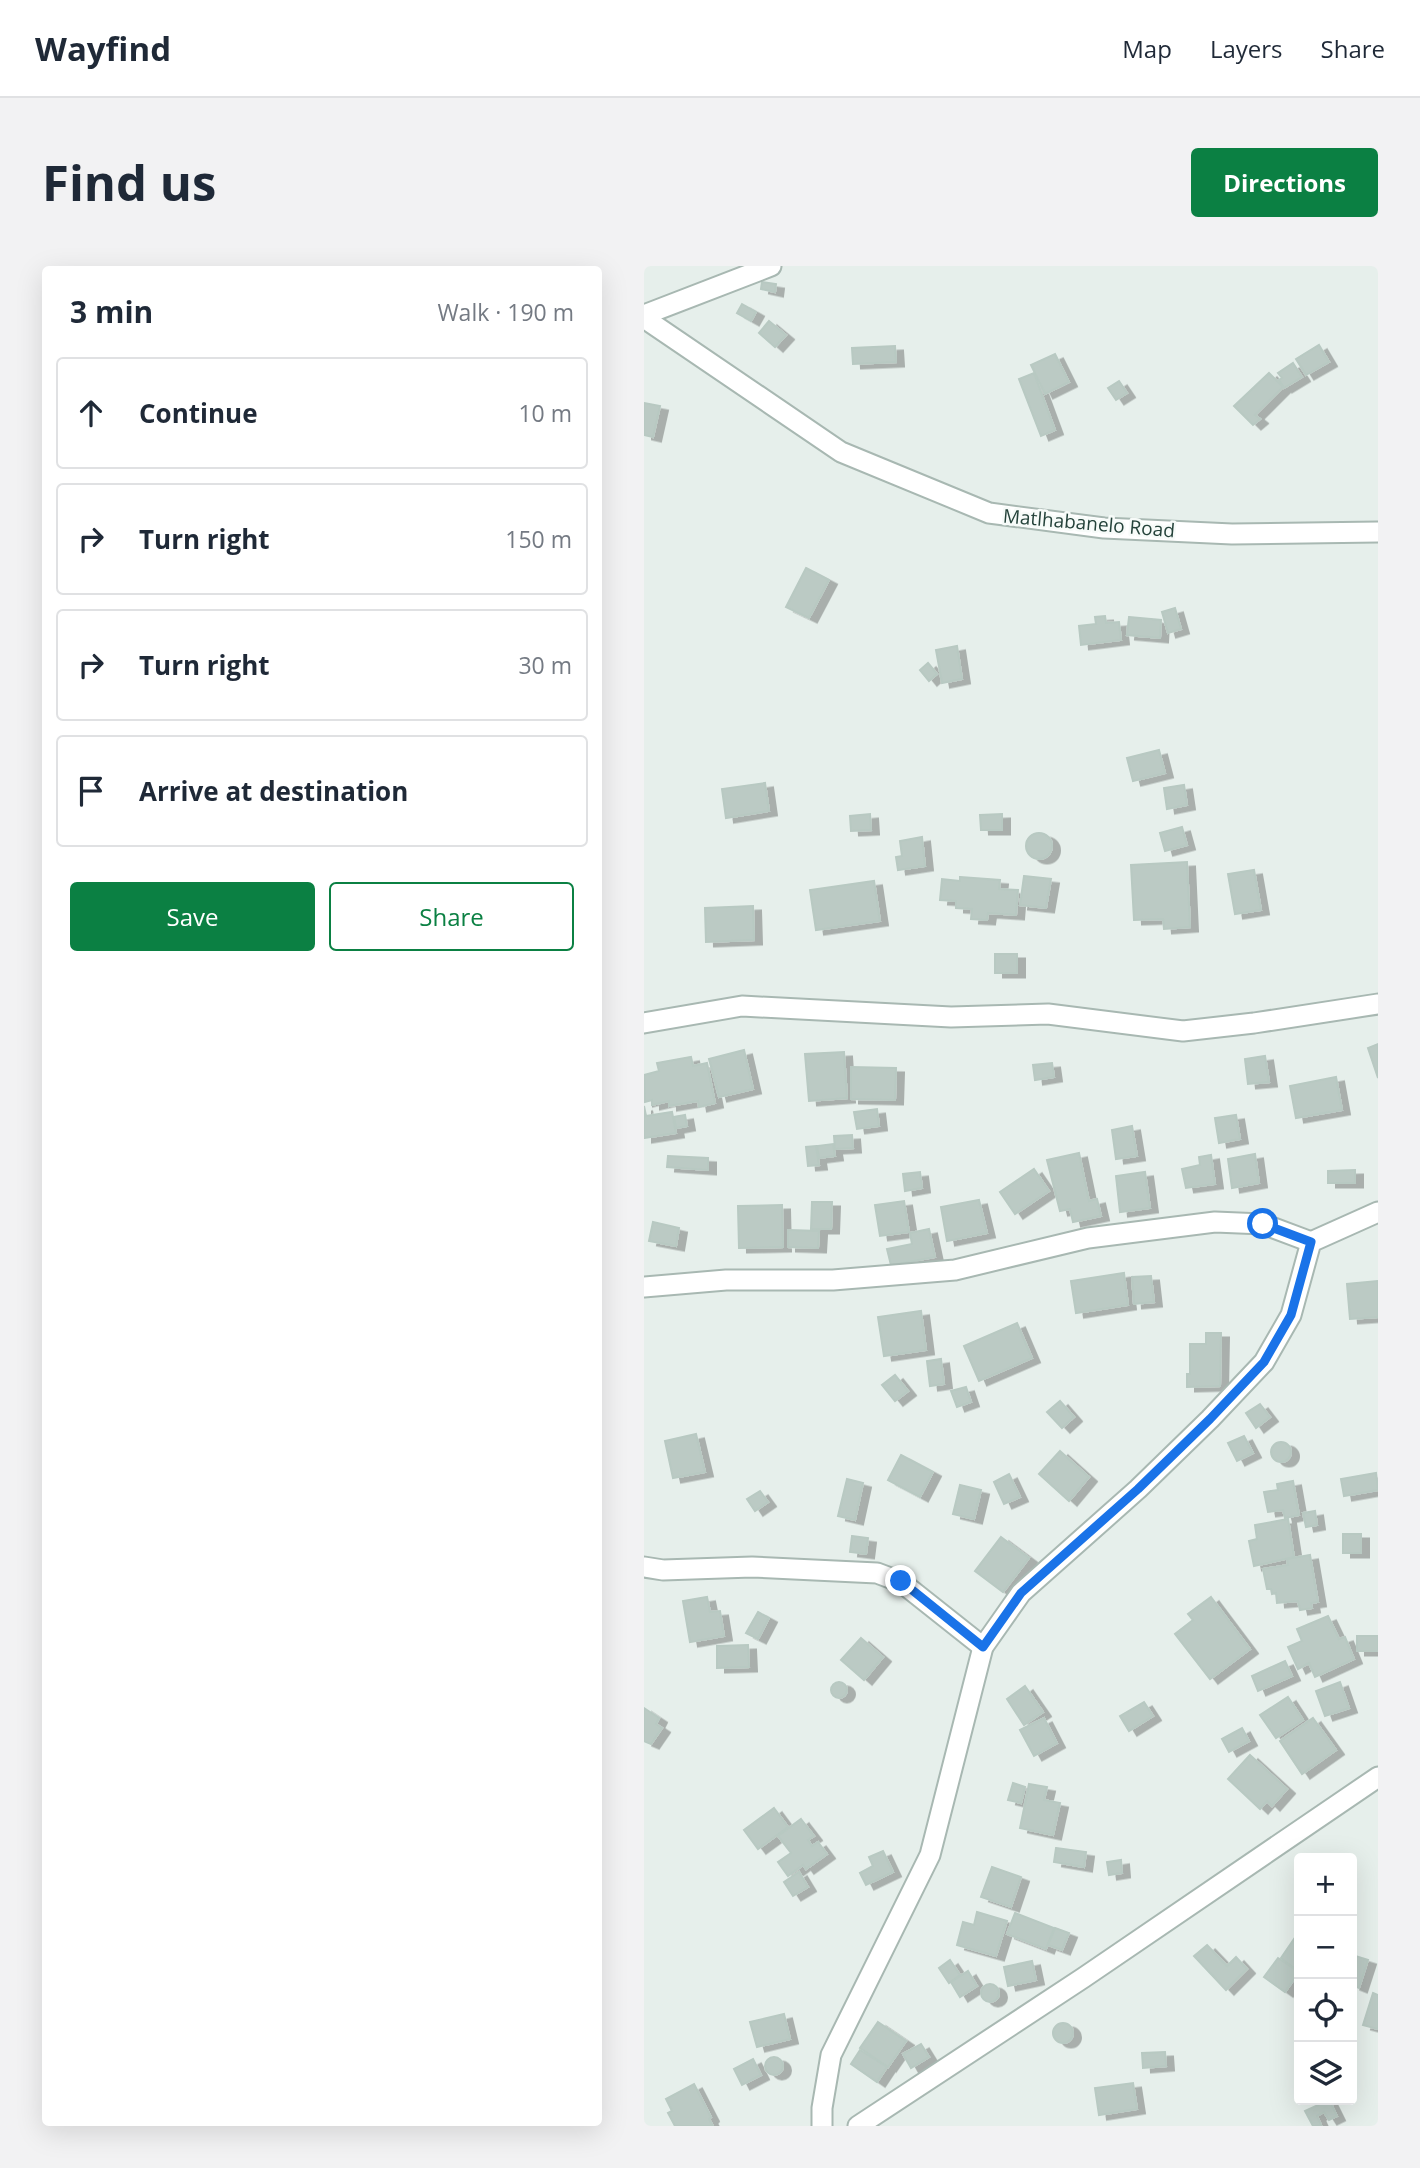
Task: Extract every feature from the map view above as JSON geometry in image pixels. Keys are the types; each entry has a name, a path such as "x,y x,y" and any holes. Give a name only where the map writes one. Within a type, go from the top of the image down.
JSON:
{"street":[{"path":"644,317 771,266"},
{"name":"Matlhabanelo Road","path":"644,317 841,452 989,513 1104,528 1219,534 1378,532"},
{"path":"644,1023 742,1006 951,1017 1048,1014 1183,1031 1378,1004"},
{"path":"644,1287 726,1280 833,1280 955,1270 1088,1238 1215,1223 1263,1224 1311,1242 1378,1212"},
{"path":"822,2126 822,2108 831,2055 930,1855 983,1647 1021,1593 1138,1489 1264,1362 1291,1315 1311,1242"},
{"path":"644,1567 663,1570 751,1567 877,1573 901,1581 983,1647"},
{"path":"858,2126 1083,1978 1378,1777"}],"building":[{"path":"762,282 776,284 775,292 761,289"},
{"path":"742,304 756,312 751,321 737,313"},
{"path":"769,321 786,335 775,347 759,333"},
{"path":"1319,345 1329,362 1306,375 1296,359"},
{"path":"895,346 896,362 853,364 852,348"},
{"path":"1055,354 1069,382 1045,394 1031,365"},
{"path":"1293,363 1302,377 1284,388 1278,373"},
{"path":"1034,373 1055,430 1041,436 1019,379"},
{"path":"1269,373 1283,387 1255,415 1260,419 1253,425 1234,406"},
{"path":"1119,381 1127,393 1116,400 1108,388"},
{"path":"644,403 660,406 653,437 644,435"},
{"path":"806,568 829,580 809,618 786,607"},
{"path":"1175,608 1181,629 1168,633 1162,612"},
{"path":"1105,616 1106,623 1119,622 1121,640 1081,645 1079,626 1096,624 1095,617"},
{"path":"1129,617 1161,620 1160,638 1127,635"},
{"path":"957,646 962,679 942,683 936,650"},
{"path":"928,663 937,674 929,681 920,670"},
{"path":"1159,750 1165,773 1133,781 1127,758"},
{"path":"765,783 769,811 726,818 722,789"},
{"path":"1184,785 1187,805 1167,809 1164,788"},
{"path":"870,814 871,830 851,831 850,816"},
{"path":"1002,814 1002,830 981,830 980,815"},
{"path":"1182,827 1187,845 1165,851 1160,833"},
{"path":"1039,833 1048,837 1052,846 1048,855 1039,859 1030,855 1026,846 1030,837"},
{"path":"922,837 925,866 898,870 896,857 902,856 900,841"},
{"path":"1187,862 1190,927 1164,929 1163,919 1134,920 1131,865"},
{"path":"1254,870 1261,910 1235,914 1228,874"},
{"path":"1024,876 1051,879 1046,908 1020,905"},
{"path":"960,877 1000,880 999,889 1018,890 1016,915 988,913 987,920 971,919 972,909 956,908 956,901 940,900 942,879 960,881"},
{"path":"874,881 880,921 816,930 810,890"},
{"path":"753,906 754,940 706,942 705,908"},
{"path":"995,954 1017,954 1017,973 995,973"},
{"path":"1378,1044 1378,1078 1368,1048"},
{"path":"744,1050 753,1089 719,1097 709,1059"},
{"path":"844,1052 847,1098 809,1101 805,1054"},
{"path":"1265,1056 1269,1082 1248,1084 1245,1059"},
{"path":"691,1057 693,1066 707,1063 715,1103 699,1107 698,1101 669,1106 669,1101 652,1105 652,1100 645,1102 644,1075 659,1071 657,1063"},
{"path":"1052,1063 1054,1077 1035,1080 1033,1065"},
{"path":"851,1067 896,1068 895,1100 851,1099"},
{"path":"1336,1077 1342,1110 1296,1118 1290,1086"},
{"path":"644,1106 646,1116 672,1112 676,1133 644,1138"},
{"path":"877,1109 879,1126 857,1129 854,1112"},
{"path":"685,1115 687,1126 676,1128 674,1117"},
{"path":"1236,1115 1240,1139 1219,1143 1215,1118"},
{"path":"1132,1126 1137,1156 1116,1159 1112,1130"},
{"path":"852,1135 853,1148 835,1149 834,1136"},
{"path":"833,1144 835,1156 819,1158 817,1146"},
{"path":"816,1146 819,1165 808,1166 806,1147"},
{"path":"1079,1153 1089,1201 1097,1199 1101,1216 1073,1222 1070,1209 1060,1211 1047,1160"},
{"path":"1255,1154 1259,1183 1232,1188 1228,1159"},
{"path":"1211,1155 1215,1184 1186,1188 1182,1169 1200,1165 1199,1157"},
{"path":"668,1156 708,1158 708,1170 667,1167"},
{"path":"1034,1169 1049,1191 1015,1214 1000,1192"},
{"path":"1355,1170 1355,1183 1328,1183 1328,1171"},
{"path":"920,1172 922,1188 905,1191 903,1174"},
{"path":"1145,1172 1150,1208 1120,1212 1116,1176"},
{"path":"979,1200 987,1233 947,1241 941,1207"},
{"path":"904,1201 909,1232 880,1236 875,1205"},
{"path":"812,1202 832,1202 831,1229 811,1229"},
{"path":"782,1205 783,1247 739,1248 738,1206"},
{"path":"653,1222 679,1228 676,1246 649,1241"},
{"path":"929,1229 935,1257 891,1265 887,1249 912,1244 910,1233"},
{"path":"788,1230 819,1231 818,1248 788,1247"},
{"path":"1124,1273 1128,1305 1076,1313 1071,1281"},
{"path":"1151,1276 1154,1302 1134,1304 1132,1277"},
{"path":"1378,1281 1378,1317 1350,1319 1347,1284"},
{"path":"921,1311 926,1350 884,1356 878,1317"},
{"path":"1017,1323 1032,1358 979,1381 964,1346"},
{"path":"1206,1333 1221,1333 1220,1386 1187,1387 1190,1344 1206,1344"},
{"path":"941,1359 944,1384 930,1386 927,1361"},
{"path":"895,1375 908,1391 895,1401 882,1385"},
{"path":"966,1387 971,1402 957,1407 951,1391"},
{"path":"1060,1401 1074,1417 1062,1428 1047,1412"},
{"path":"1260,1404 1270,1417 1256,1428 1246,1413"},
{"path":"696,1434 705,1472 673,1478 665,1441"},
{"path":"1244,1436 1253,1453 1237,1461 1228,1443"},
{"path":"1281,1442 1288,1445 1291,1452 1288,1459 1281,1462 1274,1459 1271,1452 1274,1445"},
{"path":"1060,1451 1089,1477 1069,1501 1039,1474"},
{"path":"901,1455 933,1472 920,1497 888,1480"},
{"path":"1376,1473 1378,1490 1344,1496 1341,1479"},
{"path":"1009,1474 1020,1497 1004,1504 994,1482"},
{"path":"847,1479 863,1483 855,1520 838,1516"},
{"path":"1293,1481 1299,1515 1285,1518 1283,1510 1268,1512 1264,1492 1278,1490 1277,1484"},
{"path":"960,1485 981,1490 974,1519 953,1514"},
{"path":"760,1491 768,1502 755,1511 747,1499"},
{"path":"1315,1511 1317,1525 1306,1527 1303,1513"},
{"path":"1288,1519 1294,1557 1254,1566 1249,1541 1257,1539 1255,1525"},
{"path":"1343,1534 1361,1534 1361,1553 1343,1553"},
{"path":"852,1536 868,1538 866,1554 850,1552"},
{"path":"1001,1537 1029,1558 1003,1592 975,1571"},
{"path":"1310,1555 1318,1602 1311,1603 1312,1608 1300,1610 1298,1601 1277,1603 1276,1593 1272,1594 1271,1589 1267,1589 1263,1569 1288,1565 1287,1559"},
{"path":"707,1597 710,1612 720,1611 724,1636 690,1642 683,1601"},
{"path":"1211,1597 1250,1649 1210,1679 1175,1634 1193,1620 1188,1614"},
{"path":"758,1612 769,1618 758,1639 746,1633"},
{"path":"1328,1616 1339,1639 1345,1637 1354,1659 1315,1677 1309,1663 1298,1669 1288,1647 1302,1641 1297,1629"},
{"path":"1357,1636 1378,1636 1378,1651 1357,1651"},
{"path":"861,1638 883,1657 864,1680 841,1660"},
{"path":"748,1645 749,1667 717,1668 717,1646"},
{"path":"1285,1661 1292,1676 1258,1691 1252,1676"},
{"path":"836,1682 842,1682 847,1690 845,1696 836,1698 831,1693 831,1687"},
{"path":"1340,1682 1349,1708 1325,1716 1316,1691"},
{"path":"1025,1686 1043,1712 1024,1725 1007,1699"},
{"path":"1288,1697 1303,1720 1276,1738 1260,1715"},
{"path":"1144,1702 1153,1716 1129,1731 1120,1716"},
{"path":"644,1708 659,1718 656,1724 662,1728 651,1744 644,1741"},
{"path":"1044,1718 1057,1743 1034,1756 1020,1730"},
{"path":"1313,1718 1336,1750 1302,1774 1280,1741"},
{"path":"1242,1728 1249,1741 1229,1752 1222,1739"},
{"path":"1250,1755 1287,1789 1272,1806 1267,1801 1260,1809 1228,1779"},
{"path":"1013,1783 1025,1787 1021,1803 1008,1800"},
{"path":"1029,1784 1047,1787 1044,1800 1060,1803 1053,1835 1020,1828"},
{"path":"774,1808 788,1827 758,1849 744,1830"},
{"path":"801,1819 814,1836 808,1840 812,1846 818,1842 827,1854 806,1869 803,1865 788,1876 778,1862 791,1853 778,1836"},
{"path":"1056,1848 1086,1852 1084,1867 1054,1862"},
{"path":"883,1851 893,1872 866,1885 860,1873 873,1866 869,1857"},
{"path":"1121,1860 1122,1873 1109,1875 1107,1862"},
{"path":"992,1867 1021,1877 1011,1907 981,1897"},
{"path":"799,1872 808,1887 793,1896 784,1882"},
{"path":"977,1912 1007,1921 996,1956 957,1945 963,1922 974,1925"},
{"path":"1015,1913 1054,1928 1046,1949 1007,1934"},
{"path":"1055,1928 1069,1933 1062,1950 1048,1945"},
{"path":"1294,1939 1294,1968 1281,1958"},
{"path":"1207,1945 1227,1966 1236,1957 1247,1969 1226,1990 1194,1956"},
{"path":"1357,1957 1368,1960 1359,1988 1357,1987"},
{"path":"1278,1958 1294,1969 1294,1979 1285,1992 1264,1977"},
{"path":"950,1960 960,1975 949,1983 939,1968"},
{"path":"1032,1961 1036,1980 1008,1986 1004,1967"},
{"path":"968,1971 977,1986 960,1997 951,1982"},
{"path":"986,1984 994,1984 999,1993 997,2000 986,2002 981,1997 981,1989"},
{"path":"1373,1993 1378,1995 1378,2029 1363,2025"},
{"path":"784,2014 790,2039 757,2047 750,2022"},
{"path":"878,2022 906,2041 888,2067 860,2048"},
{"path":"1059,2023 1067,2023 1073,2033 1067,2043 1059,2043 1053,2037 1053,2029"},
{"path":"921,2044 929,2057 911,2068 903,2054"},
{"path":"860,2050 887,2067 877,2082 851,2064"},
{"path":"1165,2052 1166,2066 1143,2068 1142,2053"},
{"path":"770,2057 778,2057 783,2066 781,2073 770,2075 765,2070 765,2062"},
{"path":"753,2059 761,2075 742,2085 734,2069"},
{"path":"1133,2083 1137,2109 1099,2115 1095,2088"},
{"path":"694,2084 713,2126 675,2126 668,2113 672,2111 666,2099"},
{"path":"1318,2105 1332,2105 1337,2116 1329,2120 1324,2112 1317,2116 1321,2125 1313,2126 1305,2111"}],"route":[{"path":"901,1581 983,1647 1021,1593 1138,1489 1264,1362 1291,1315 1311,1242 1263,1224"}]}
